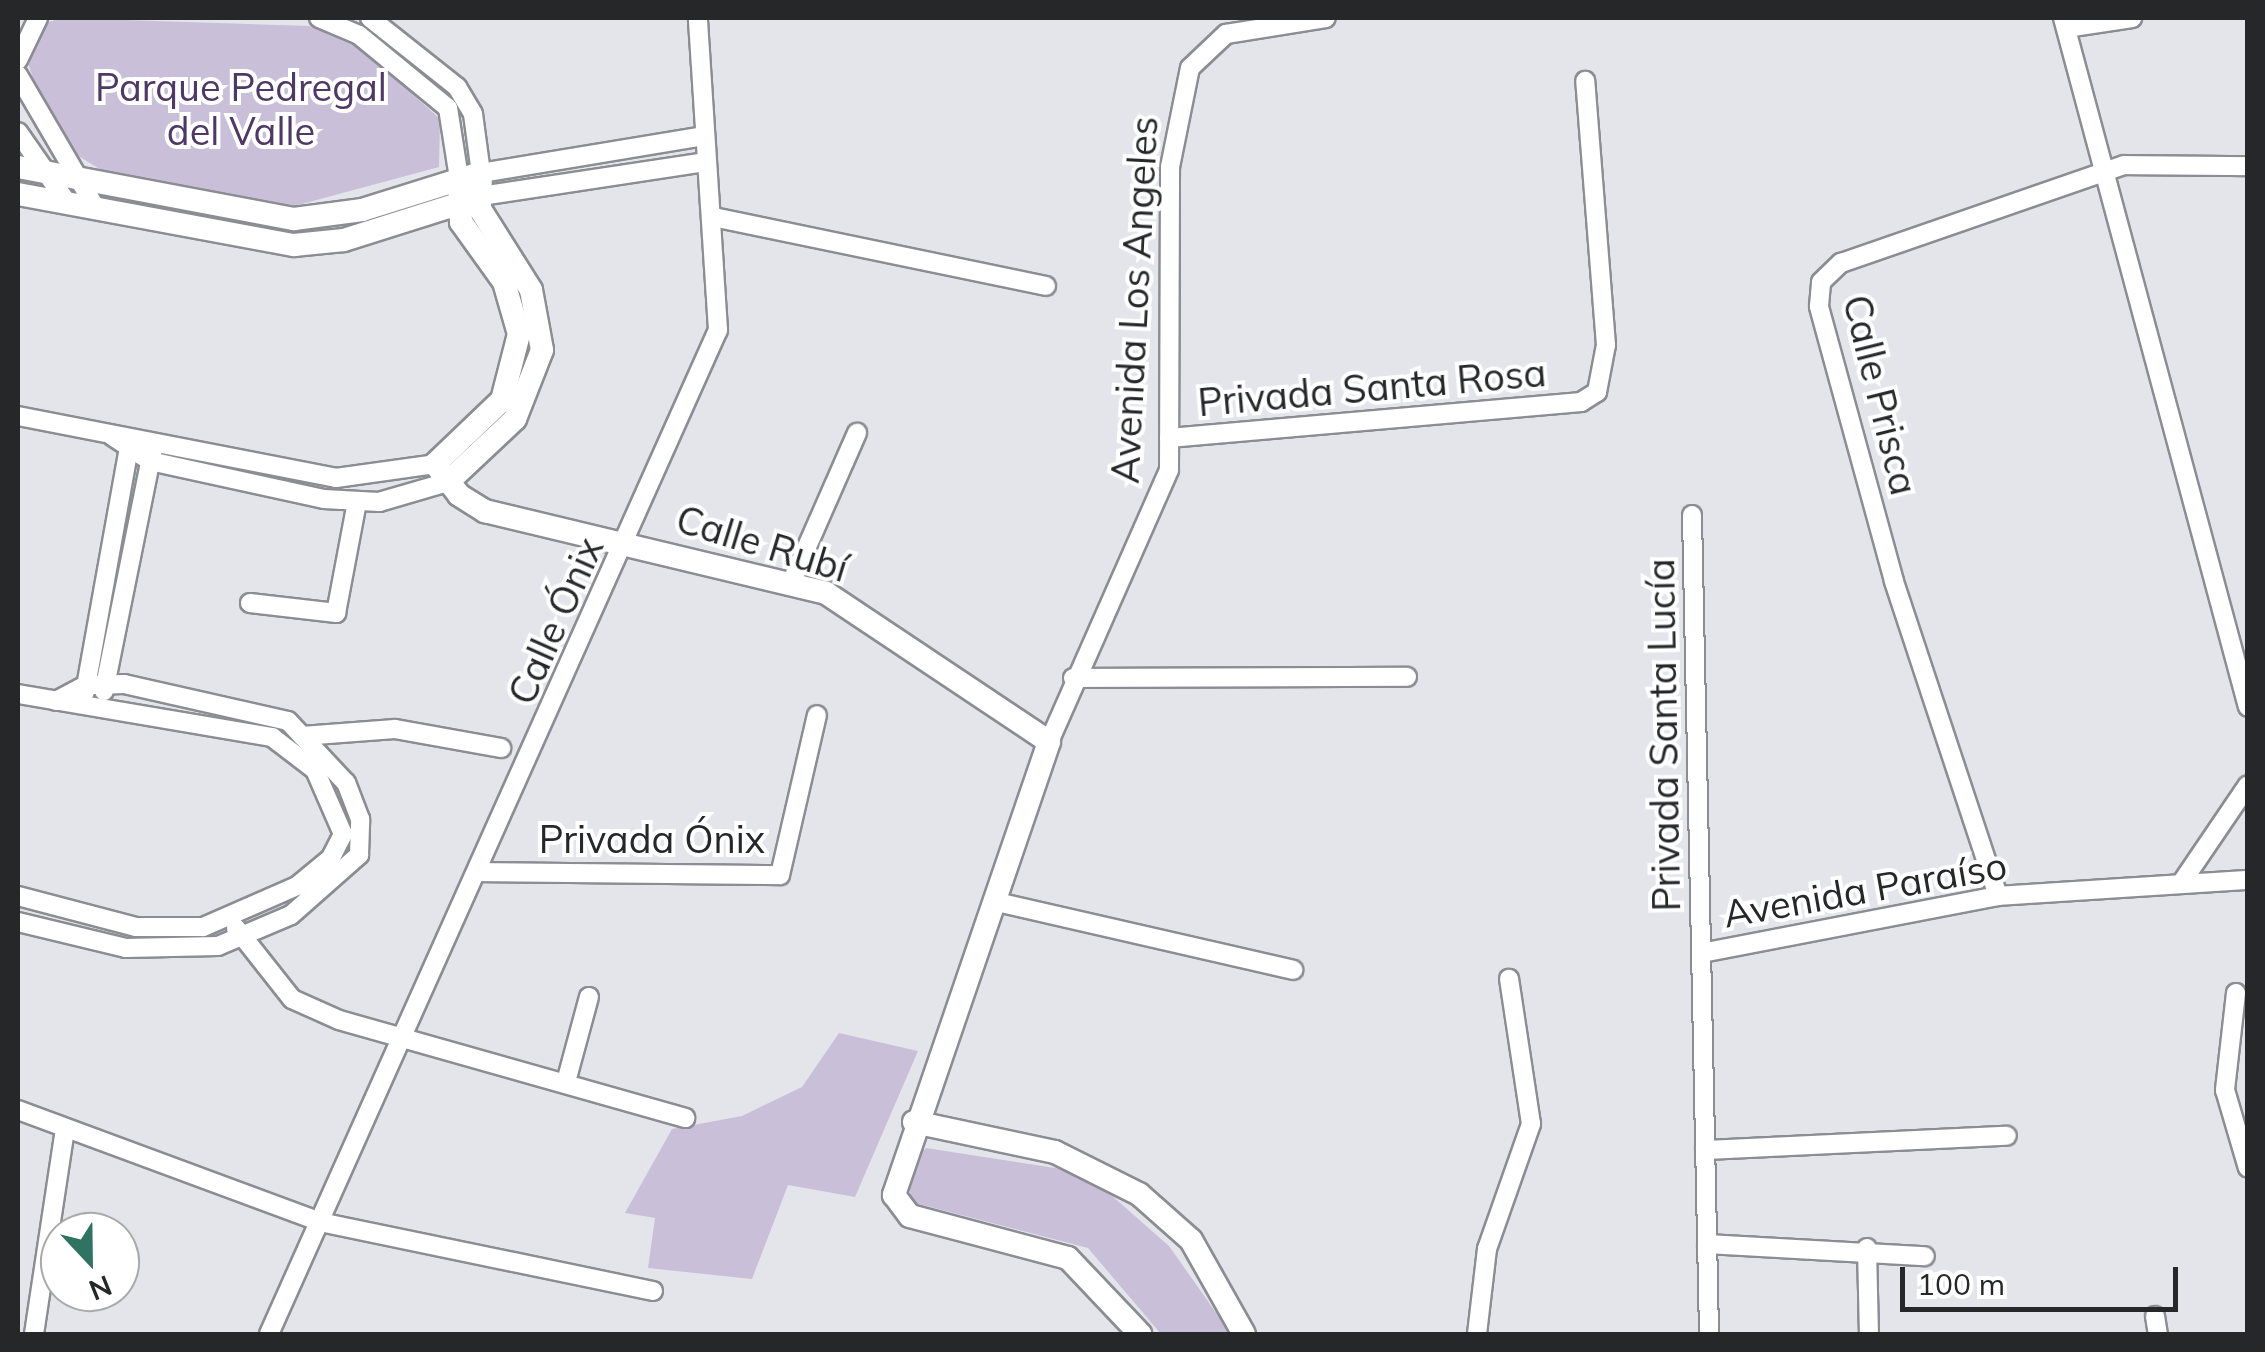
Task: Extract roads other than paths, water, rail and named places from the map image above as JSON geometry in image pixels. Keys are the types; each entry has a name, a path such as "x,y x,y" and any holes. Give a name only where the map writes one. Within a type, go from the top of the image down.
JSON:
{"street":[{"path":"18,60 38,18"},
{"path":"18,416 112,436 150,460 357,502 442,472 515,419 542,350 532,290 484,218 473,182 473,114 457,87 365,23 318,18"},
{"name":"Calle Ónix","path":"269,1334 481,872 718,330 698,18"},
{"name":"Avenida Los Angeles","path":"1140,1334 1068,1258 910,1216 892,1182 997,902 1073,678 1162,499 1169,438 1170,167 1190,68 1226,34 1326,18"},
{"path":"2132,18 2064,23 2111,172 2248,707"},
{"path":"18,75 97,210"},
{"name":"Privada Santa Rosa","path":"1169,438 1582,402 1597,392 1606,365 1585,82"},
{"path":"18,132 68,204"},
{"path":"18,167 294,219 362,210 473,182 705,136"},
{"path":"473,182 706,162"},
{"name":"Calle Prisca","path":"1998,896 1894,581 1818,288 1840,263 2111,172 2248,166"},
{"path":"18,194 294,245 344,240 457,206 473,182"},
{"path":"130,444 154,436 336,478 442,472 492,414 518,360 510,298 457,206"},
{"path":"713,217 1046,286"},
{"path":"792,581 857,433"},
{"path":"92,707 106,683 154,436"},
{"path":"92,707 86,685 130,444"},
{"name":"Calle Rubí","path":"442,472 485,510 792,581 896,632 1050,742"},
{"path":"250,603 336,613 357,502"},
{"name":"Privada Santa Lucía","path":"1692,515 1702,953"},
{"path":"1073,678 1408,677"},
{"path":"56,701 86,685 106,683 237,705 307,732 396,728 501,748"},
{"path":"18,694 208,720 291,747 334,797 340,846 297,886 231,919 161,930 18,896"},
{"name":"Privada Ónix","path":"481,872 780,876 817,715"},
{"path":"291,747 307,732"},
{"path":"18,922 159,951 241,938 316,898 359,855 356,805 307,732"},
{"path":"2182,882 2248,784"},
{"name":"Avenida Paraíso","path":"1710,1334 1702,953 1998,896 2248,880"},
{"path":"997,902 1293,970"},
{"path":"231,919 241,938 292,999 403,1040 685,1118"},
{"path":"1477,1334 1486,1249 1531,1124 1509,979"},
{"path":"2236,993 2225,1090 2248,1168"},
{"path":"566,1082 589,997"},
{"path":"18,1110 320,1222 653,1290"},
{"path":"914,1122 1054,1152 1139,1194 1191,1240 1244,1334"},
{"path":"34,1334 65,1128"},
{"path":"1705,1150 2007,1136"},
{"path":"1707,1244 1867,1248 1924,1256"},
{"path":"1867,1248 1869,1334"}],"park label":[{"name":"Parque Pedregal del Valle","path":"241,110"}]}
